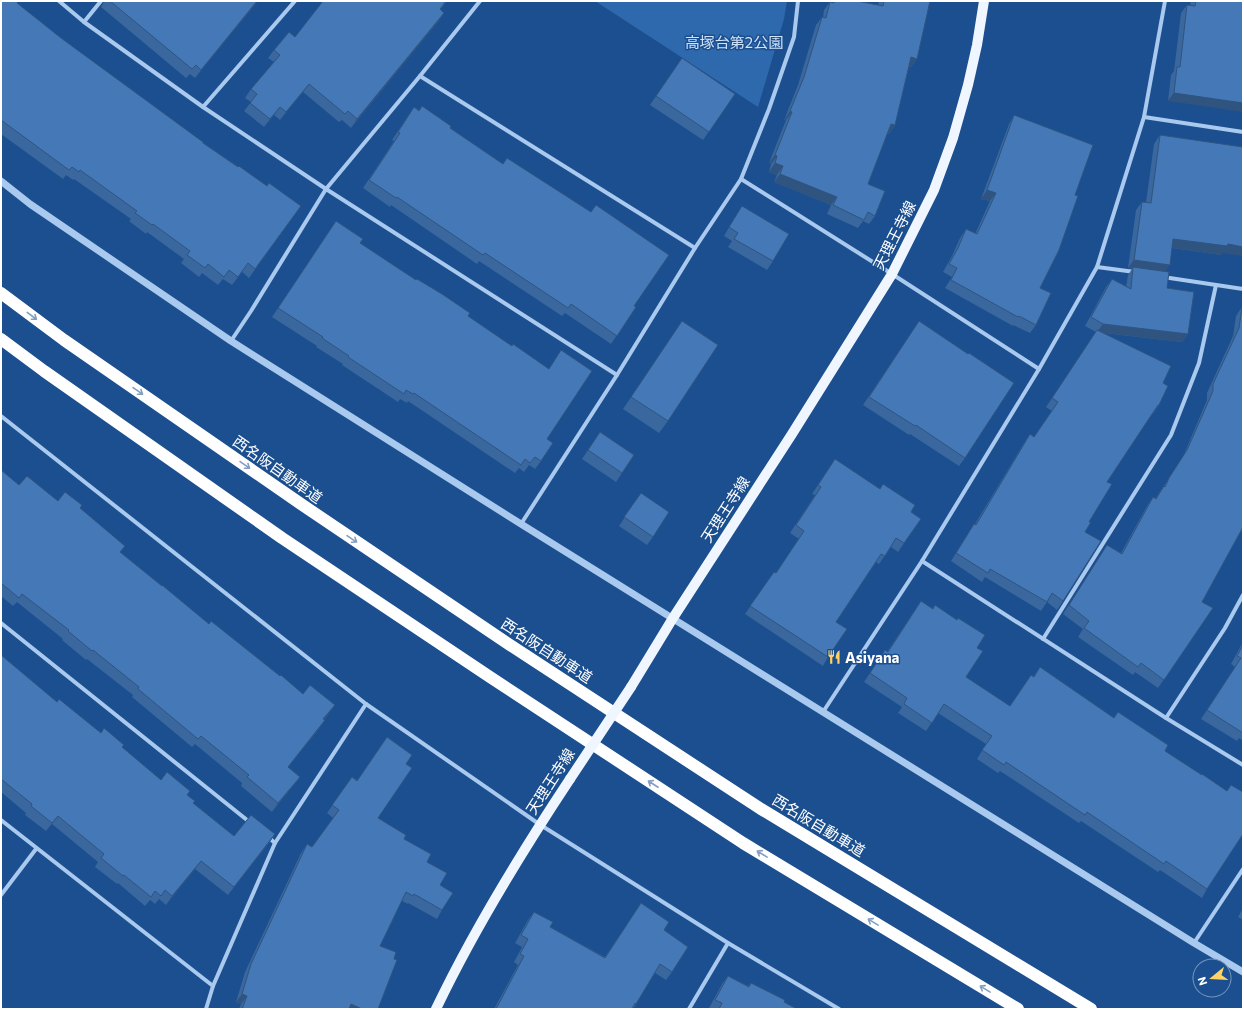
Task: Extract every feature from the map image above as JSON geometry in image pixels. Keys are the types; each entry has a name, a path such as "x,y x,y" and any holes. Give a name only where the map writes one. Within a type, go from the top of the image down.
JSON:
{"highway":[{"name":"西名阪自動車道","path":"1,293 77,349 510,646 762,809 1091,1009"},
{"path":"1,339 44,371 282,538 497,681 743,843 1018,1009"}],"main road":[{"name":"天理王寺線","path":"436,1009 453,973 475,933 540,824 631,687 673,618 792,434 892,274 934,190 953,138 970,78 984,1"}],"street":[{"path":"59,1 84,22 203,107 326,189 617,375"},
{"path":"84,22 101,1"},
{"path":"203,107 296,1"},
{"path":"231,341 326,189 480,1"},
{"path":"521,524 617,375 695,248 741,180 769,109 794,38 798,1"},
{"path":"823,712 922,561 1039,369 1098,267 1144,117 1165,1"},
{"path":"420,76 695,248"},
{"path":"1144,117 1243,132"},
{"path":"741,180 892,274 1039,369"},
{"path":"1,181 30,204 231,341 521,524 1243,972"},
{"path":"1098,267 1137,273"},
{"path":"1160,276 1243,289"},
{"path":"1043,639 1171,435 1199,363 1216,285"},
{"path":"1,416 366,704 540,824 728,943 838,1009"},
{"path":"922,561 1166,718 1243,765"},
{"path":"1166,718 1225,628 1243,595"},
{"path":"1,623 257,828"},
{"path":"206,1009 213,986 275,843 366,704"},
{"path":"1,820 36,849 213,986"},
{"path":"263,833 275,843"},
{"path":"1,895 36,849"},
{"path":"1194,943 1243,869"},
{"path":"689,1009 728,943"}],"green space":[{"name":"高塚台第2公園","path":"595,1 787,1 784,19 758,107"}],"building":[{"path":"1,1 17,1 17,3 61,38 203,143 267,186 269,183 301,206 255,269 248,263 238,277 229,270 224,277 208,264 205,268 187,255 190,251 135,213 137,211 80,170 79,172 72,167 69,170 1,120"},
{"path":"110,1 257,1 201,70 196,65 192,69"},
{"path":"323,1 446,1 440,9 444,13 357,119 348,111 345,114 309,84 286,112 280,107 270,119 250,103 257,94 251,89 280,55 274,50 289,32 295,37"},
{"path":"834,1 857,1 883,6 884,1 930,1 917,59 911,57 895,125 891,124 868,184 885,191 875,216 868,212 864,220 833,205 837,197 780,174 783,166 775,163 777,156 775,155 792,112 790,111 804,77 822,17 826,18 830,2 834,3"},
{"path":"1196,1 1243,1 1243,103 1174,93 1177,67 1180,67 1187,5 1195,6"},
{"path":"682,58 735,94 709,132 656,96"},
{"path":"422,106 451,126 450,128 503,164 507,158 591,212 596,205 669,255 634,306 636,307 617,336 571,304 568,308 485,253 483,255 369,180 400,133 398,132 414,107 419,111"},
{"path":"1014,115 1093,145 1075,195 1078,196 1059,250 1040,288 1051,293 1036,325 1019,316 1018,317 951,280 957,268 949,264 966,229 977,234 996,193 987,190"},
{"path":"1160,135 1243,147 1243,247 1228,244 1227,246 1173,239 1170,265 1134,260 1142,202 1151,203"},
{"path":"742,206 789,234 773,261 734,239 738,233 729,227"},
{"path":"336,221 363,239 360,243 416,280 417,279 442,294 470,313 468,316 512,346 513,344 549,369 561,350 592,371 547,439 553,443 541,461 535,457 530,463 525,459 521,465 414,393 413,394 406,390 404,394 348,357 349,356 322,338 323,337 278,308"},
{"path":"1133,267 1169,272 1167,288 1194,292 1188,334 1103,324 1091,317 1112,279 1131,289"},
{"path":"1242,307 1243,527 1202,602 1213,608 1164,680 1141,663 1138,667 1084,628 1089,621 1069,605 1107,545 1122,554 1153,497 1156,499 1164,486 1165,487 1187,450 1213,391 1213,384 1239,328"},
{"path":"682,321 718,345 668,421 631,397"},
{"path":"919,321 1014,383 965,458 916,425 915,426 869,397"},
{"path":"1097,330 1171,366 1163,383 1168,386 1159,405 1107,482 1112,484 1089,522 1091,522 1085,532 1101,541 1063,601 1052,593 1047,602 990,569 988,573 956,553 974,524 976,525 1030,434 1034,437 1058,402 1052,398"},
{"path":"600,432 634,455 622,473 588,450"},
{"path":"835,459 880,489 883,484 915,505 911,512 921,519 904,543 896,538 885,556 881,554 836,622 847,629 828,657 750,606 774,572 776,573 804,531 796,525 821,487 818,485"},
{"path":"1,470 19,485 27,476 58,501 65,492 82,505 80,508 125,546 120,552 209,624 211,621 280,676 281,675 303,694 310,685 335,705 288,767 300,777 278,803 247,777 249,775 201,736 198,739 138,689 139,687 93,650 92,651 68,631 69,630 22,594 19,598 1,583"},
{"path":"641,493 669,512 653,537 624,517"},
{"path":"921,601 933,609 935,605 957,620 958,618 985,635 977,648 983,651 966,677 1010,706 1031,675 1034,677 1040,667 1114,718 1118,712 1168,745 1165,751 1227,791 1231,785 1243,792 1243,834 1207,889 1166,861 1164,864 1087,812 1085,815 1006,762 1004,765 982,750 992,736 944,704 932,723 904,704 907,698 870,673 885,650 888,652"},
{"path":"1243,645 1243,733 1207,710 1241,658 1237,656"},
{"path":"1,655 57,702 59,699 101,733 104,728 124,745 122,747 161,780 167,772 190,791 187,795 195,801 193,803 234,836 251,815 275,834 234,887 201,861 172,896 165,890 161,896 155,891 151,897 101,858 104,854 58,816 52,823 31,806 32,804 1,779"},
{"path":"387,737 412,755 406,764 412,768 378,818 406,835 404,839 431,854 427,862 447,873 440,885 453,893 442,910 414,894 413,896 406,892 380,946 396,952 394,959 397,960 378,1009 362,1009 351,1004 349,1009 242,1009 247,996 242,994 251,964 307,844 312,847 339,810 332,805 352,777 357,781"},
{"path":"641,903 669,922 664,930 688,947 672,972 660,964 632,1009 496,1009 524,956 520,954 528,939 521,935 534,912 553,922 550,927 605,958"},
{"path":"728,976 749,987 751,983 785,1000 784,1002 797,1009 719,1009 722,1003 715,1000"}],"place":[{"name":"Asiyana","path":"834,657"}]}
